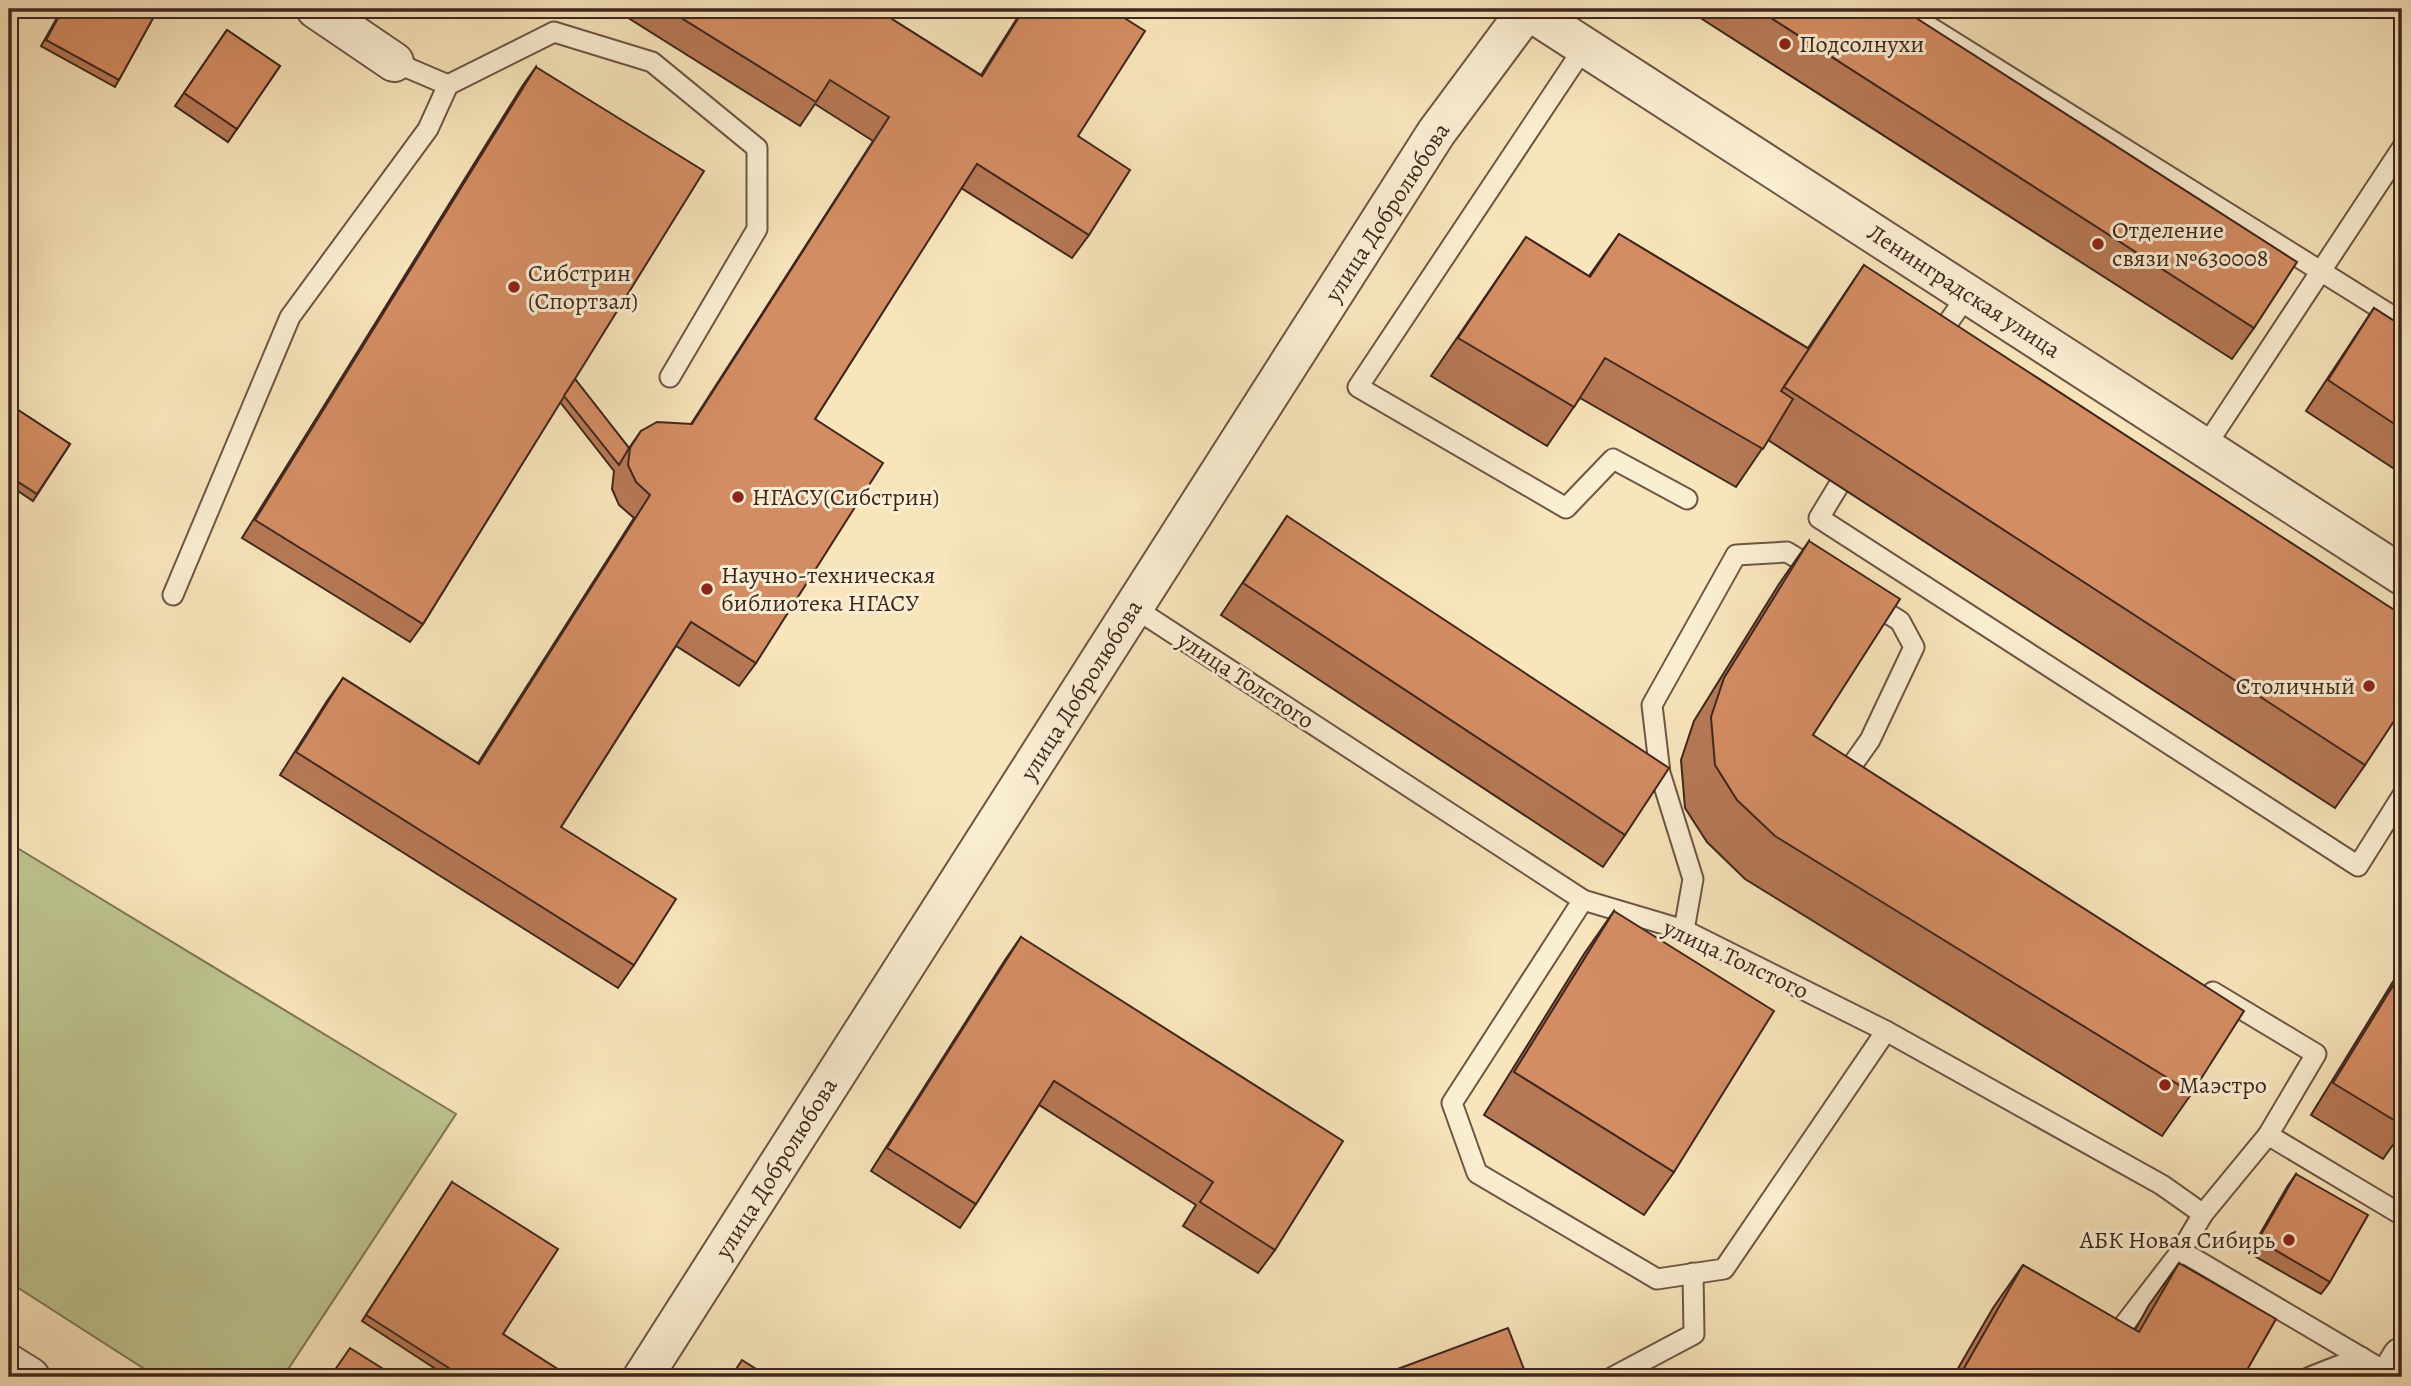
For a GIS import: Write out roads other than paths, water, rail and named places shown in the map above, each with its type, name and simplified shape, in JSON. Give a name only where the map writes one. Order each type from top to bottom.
[{"type":"street","points":[[316,9],[394,62]]},
{"type":"street","name":"Ленинградская улица","points":[[1527,9],[2402,575]]},
{"type":"street","name":"улица Добролюбова","points":[[643,1377],[1436,133],[1527,9]]},
{"type":"street","points":[[9,1364],[30,1377]]},
{"type":"lane","points":[[1900,9],[2402,322]]},
{"type":"lane","points":[[173,595],[290,317],[428,129],[447,85],[554,32],[652,62],[757,148],[757,229],[670,377]]},
{"type":"lane","points":[[1584,46],[1359,387],[1566,508],[1613,459],[1687,499]]},
{"type":"lane","points":[[394,62],[447,85]]},
{"type":"lane","points":[[2205,447],[2402,148]]},
{"type":"lane","points":[[1926,355],[1968,294]]},
{"type":"lane","points":[[1839,485],[1819,518],[2358,866],[2402,796]]},
{"type":"lane","points":[[1684,930],[1693,879],[1660,773],[1652,705],[1736,555],[1787,552],[1832,580]]},
{"type":"lane","points":[[1855,594],[1900,621],[1914,647],[1870,740],[1848,771],[1883,792]]},
{"type":"lane","name":"улица Толстого","points":[[1133,607],[1583,900],[1684,930],[1886,1031],[2162,1185],[2203,1214]]},
{"type":"lane","points":[[1583,900],[1452,1103],[1477,1173],[1657,1279],[1724,1269],[1886,1031]]},
{"type":"lane","points":[[2097,1361],[2181,1251],[2203,1214],[2268,1135],[2316,1054],[2199,983]]},
{"type":"lane","points":[[2268,1135],[2402,1215]]},
{"type":"lane","points":[[2181,1251],[2386,1367]]},
{"type":"lane","points":[[1627,1375],[1694,1334],[1693,1273]]},
{"type":"lane","points":[[2310,1377],[2386,1367]]},
{"type":"place","name":"Подсолнухи","points":[[1785,44]]},
{"type":"place","name":"Отделение связи №630008","points":[[2098,244]]},
{"type":"place","name":"Сибстрин (Спортзал)","points":[[514,287]]},
{"type":"place","name":"НГАСУ(Сибстрин)","points":[[738,497]]},
{"type":"place","name":"Научно-техническая библиотека НГАСУ","points":[[707,589]]},
{"type":"place","name":"Столичный","points":[[2369,686]]},
{"type":"place","name":"Маэстро","points":[[2165,1085]]},
{"type":"place","name":"АБК Новая Сибирь","points":[[2289,1240]]}]
